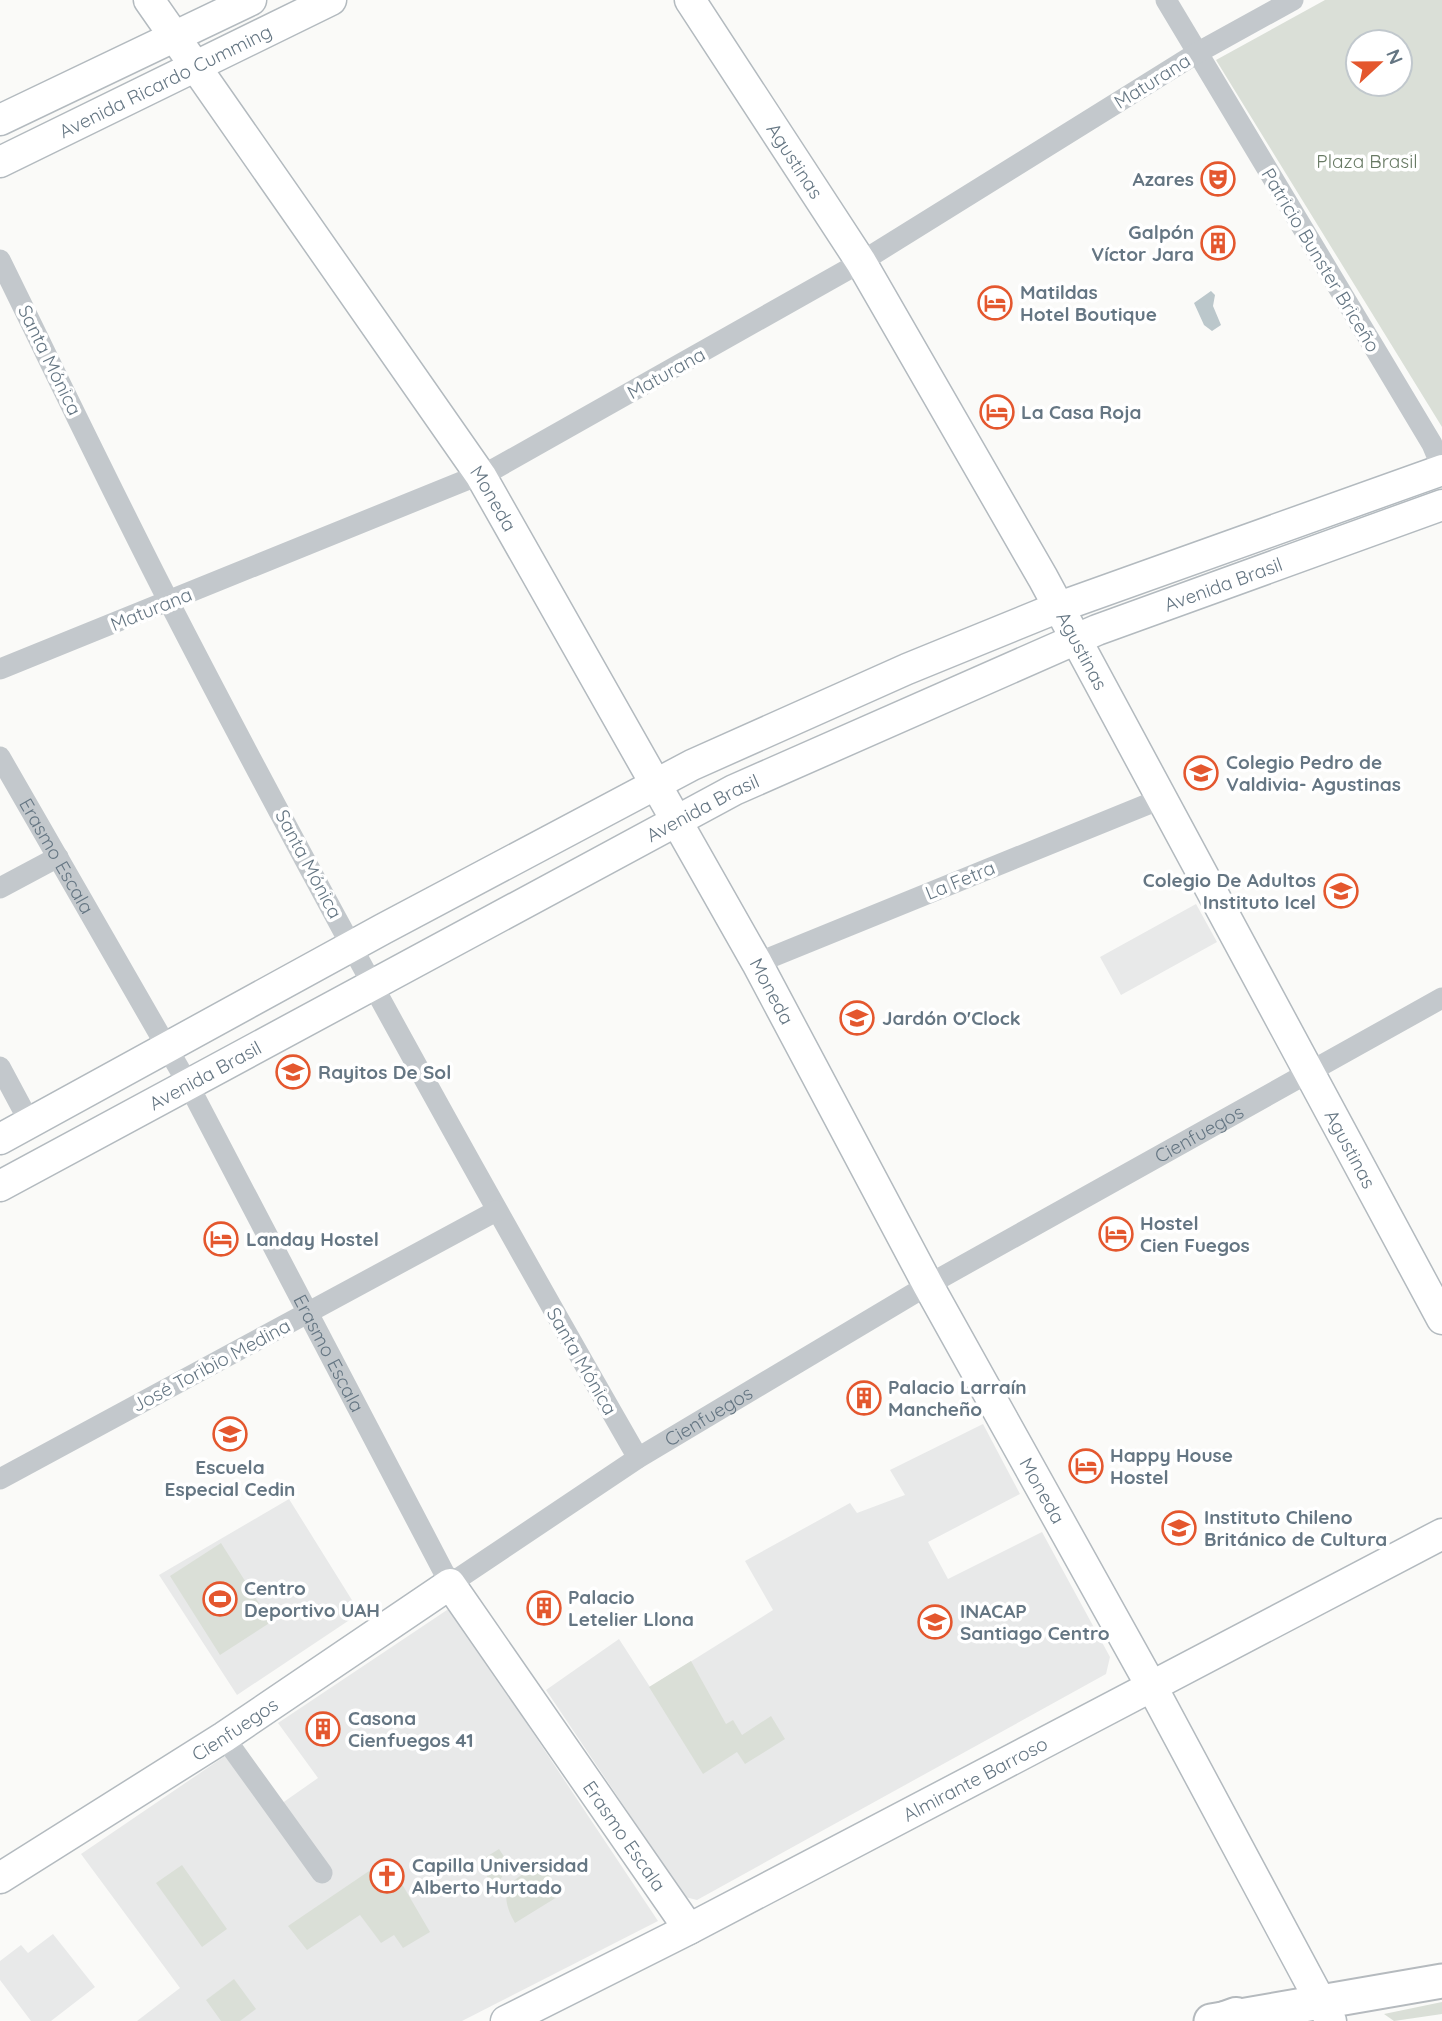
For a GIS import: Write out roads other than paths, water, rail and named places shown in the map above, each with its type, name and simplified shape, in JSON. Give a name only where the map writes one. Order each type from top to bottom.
[{"type":"main road","name":"Moneda","points":[[149,0],[481,476],[757,963],[928,1285],[1151,1686],[1328,2014]]},
{"type":"main road","name":"Avenida Ricardo Cumming","points":[[0,120],[251,0]]},
{"type":"main road","name":"Avenida Ricardo Cumming","points":[[0,162],[331,0]]},
{"type":"main road","name":"Agustinas","points":[[690,0],[861,262],[1059,607],[1442,1319]]},
{"type":"main road","name":"Avenida Brasil","points":[[0,1139],[352,946],[656,784],[907,669],[1059,607],[1442,469]]},
{"type":"main road","name":"Avenida Brasil","points":[[0,1186],[676,819],[799,759],[1076,639],[1442,505]]},
{"type":"main road","name":"Almirante Barroso","points":[[506,2021],[689,1929],[1442,1534]]},
{"type":"main road","name":"Cienfuegos","points":[[0,1878],[224,1737],[450,1584]]},
{"type":"main road","name":"Erasmo Escala","points":[[450,1584],[689,1929]]},
{"type":"main road","points":[[1224,2020],[1328,2014],[1442,1980]]},
{"type":"street","name":"Patricio Bunster Briceño","points":[[1166,0],[1432,444],[1442,469]]},
{"type":"street","name":"Maturana","points":[[0,669],[481,476],[861,262],[1197,53],[1293,0]]},
{"type":"street","name":"Santa Mónica","points":[[0,260],[169,602],[352,946],[496,1211],[638,1458]]},
{"type":"street","name":"Erasmo Escala","points":[[0,757],[188,1084],[450,1584]]},
{"type":"street","name":"La Fetra","points":[[757,963],[1163,798]]},
{"type":"street","points":[[0,888],[58,857]]},
{"type":"street","name":"Cienfuegos","points":[[450,1584],[638,1458],[928,1285],[1442,998]]},
{"type":"street","points":[[0,1067],[30,1123]]},
{"type":"street","name":"José Toribio Medina","points":[[0,1479],[496,1211]]},
{"type":"street","points":[[224,1737],[322,1873]]},
{"type":"place","name":"Azares","points":[[1218,179]]},
{"type":"place","name":"Galpón Víctor Jara","points":[[1218,243]]},
{"type":"place","name":"Matildas Hotel Boutique","points":[[995,303]]},
{"type":"place","name":"La Casa Roja","points":[[997,412]]},
{"type":"place","name":"Colegio Pedro de Valdivia- Agustinas","points":[[1201,773]]},
{"type":"place","name":"Colegio De Adultos Instituto Icel","points":[[1341,891]]},
{"type":"place","name":"Jardón O'Clock","points":[[857,1018]]},
{"type":"place","name":"Rayitos De Sol","points":[[293,1072]]},
{"type":"place","name":"Hostel Cien Fuegos","points":[[1116,1234]]},
{"type":"place","name":"Landay Hostel","points":[[221,1239]]},
{"type":"place","name":"Palacio Larraín Mancheño","points":[[864,1398]]},
{"type":"place","name":"Escuela Especial Cedin","points":[[230,1434]]},
{"type":"place","name":"Happy House Hostel","points":[[1086,1466]]},
{"type":"place","name":"Instituto Chileno Británico de Cultura","points":[[1179,1528]]},
{"type":"place","name":"Centro Deportivo UAH","points":[[220,1599]]},
{"type":"place","name":"Palacio Letelier Llona","points":[[544,1608]]},
{"type":"place","name":"INACAP Santiago Centro","points":[[935,1622]]},
{"type":"place","name":"Casona Cienfuegos 41","points":[[323,1729]]},
{"type":"place","name":"Capilla Universidad Alberto Hurtado","points":[[387,1876]]},
{"type":"park label","name":"Plaza Brasil","points":[[1367,161]]}]
